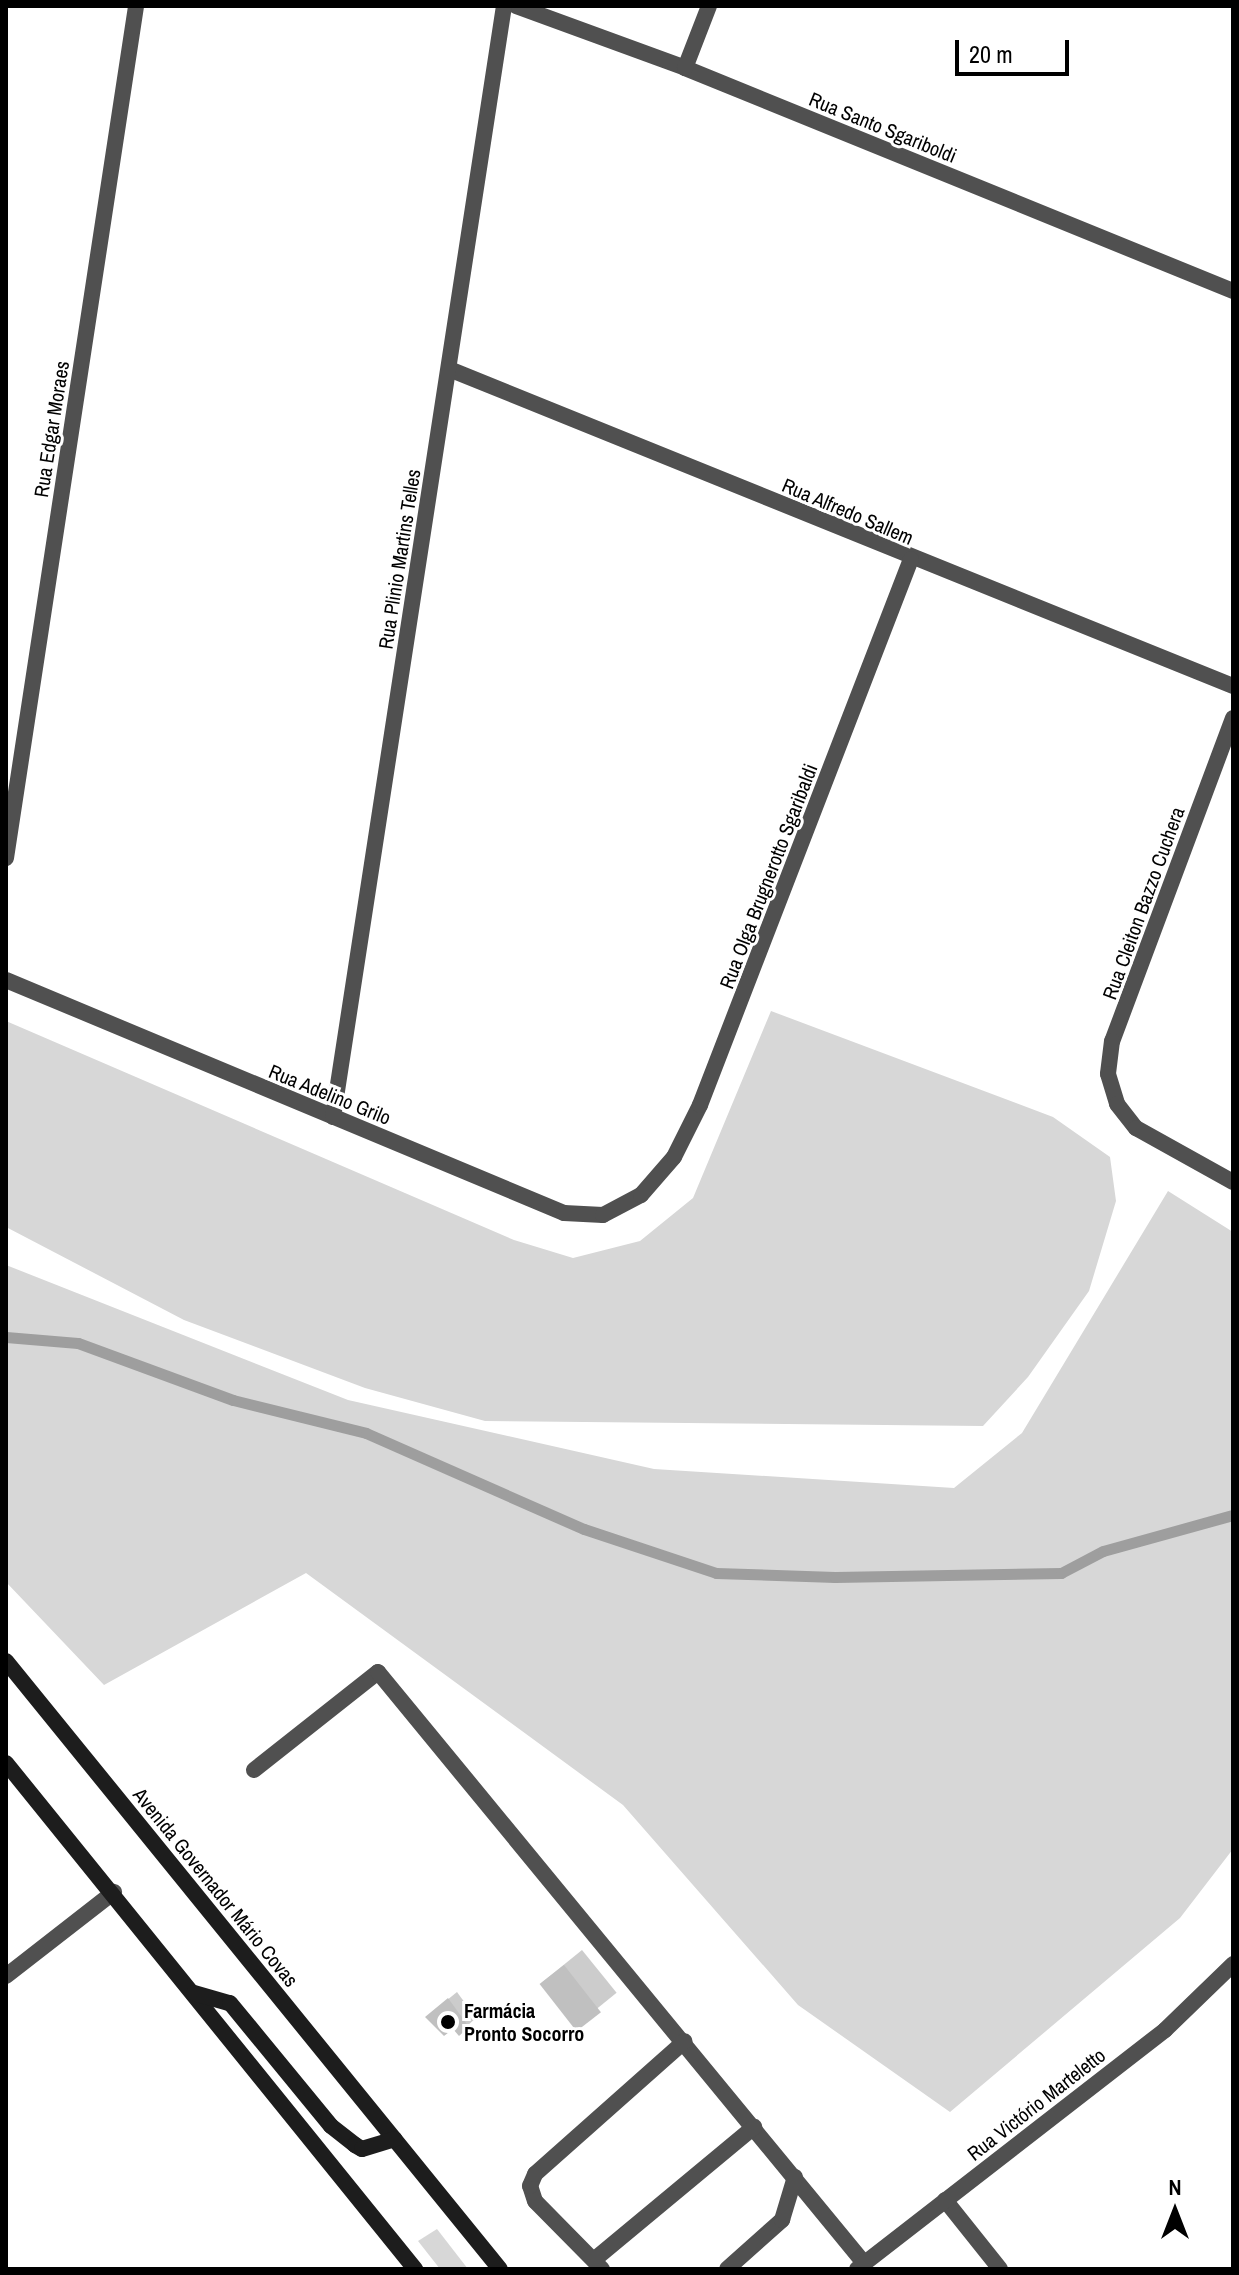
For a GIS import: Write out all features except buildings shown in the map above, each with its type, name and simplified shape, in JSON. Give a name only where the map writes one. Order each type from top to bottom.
[{"type":"main road","name":"Avenida Governador Mário Covas","points":[[6,1661],[500,2269]]},
{"type":"main road","points":[[6,1763],[114,1892],[415,2269]]},
{"type":"main road","points":[[194,1993],[230,2003],[331,2126],[355,2145],[362,2149],[395,2139]]},
{"type":"street","name":"Rua Edgar Moraes","points":[[6,858],[136,6]]},
{"type":"street","name":"Rua Plinio Martins Telles","points":[[333,1117],[504,6]]},
{"type":"street","name":"Rua Santo Sgariboldi","points":[[516,6],[685,68],[1233,291]]},
{"type":"street","points":[[685,68],[709,6]]},
{"type":"street","name":"Rua Alfredo Sallem","points":[[449,369],[911,559],[1233,686]]},
{"type":"street","name":"Rua Olga Brugnerotto Sgaribaldi","points":[[641,1195],[674,1157],[700,1105],[911,559]]},
{"type":"street","name":"Rua Cleiton Bazzo Cuchera","points":[[1233,718],[1112,1041],[1108,1074],[1117,1104],[1136,1128],[1233,1182]]},
{"type":"street","name":"Rua Adelino Grilo","points":[[6,980],[564,1213],[603,1215],[641,1195]]},
{"type":"street","points":[[254,1770],[378,1672],[685,2041],[795,2177],[861,2266]]},
{"type":"street","points":[[6,1976],[114,1892]]},
{"type":"street","name":"Rua Victório Marteletto","points":[[861,2266],[1230,1977]]},
{"type":"street","points":[[685,2041],[535,2174],[530,2186],[535,2201],[598,2264],[754,2127]]},
{"type":"street","points":[[727,2269],[782,2220],[795,2177]]},
{"type":"street","points":[[945,2200],[1000,2269]]},
{"type":"shaded area","points":[[771,1011],[1053,1117],[1110,1157],[1116,1201],[1089,1291],[1028,1377],[983,1426],[485,1421],[365,1388],[184,1320],[6,1227],[6,1021],[514,1240],[573,1258],[640,1241],[693,1198]]},
{"type":"shaded area","points":[[1168,1191],[1233,1232],[1233,1849],[1180,1918],[950,2112],[798,2005],[623,1805],[306,1573],[104,1685],[6,1582],[6,1265],[348,1400],[654,1469],[954,1488],[1022,1433]]},
{"type":"shaded area","points":[[437,2229],[468,2269],[440,2269],[418,2241]]},
{"type":"waterway","points":[[6,1337],[78,1343],[233,1400],[366,1433],[584,1529],[716,1573],[835,1577],[1061,1573],[1103,1551],[1233,1515]]},
{"type":"place","name":"Farmácia Pronto Socorro","points":[[448,2022]]}]
